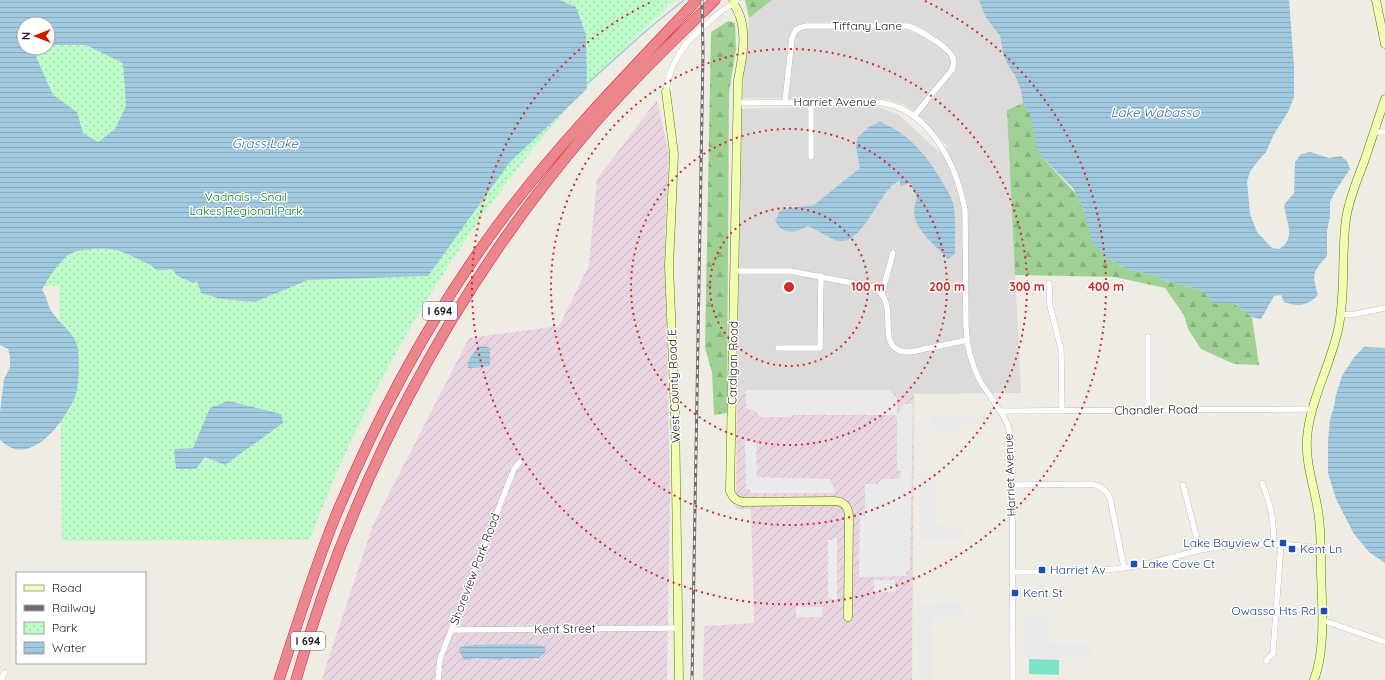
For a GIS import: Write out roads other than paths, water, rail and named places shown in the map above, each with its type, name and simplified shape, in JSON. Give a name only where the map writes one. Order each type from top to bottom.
[{"type":"highway","name":"I 694","points":[[279,680],[321,555],[352,478],[389,401],[431,325],[481,248],[527,186],[606,95],[697,0]]},
{"type":"highway","name":"I 694","points":[[296,680],[327,580],[379,454],[415,383],[457,309],[527,206],[582,137],[619,95],[715,0]]},
{"type":"street","points":[[1376,0],[1385,44]]},
{"type":"street","points":[[666,92],[670,72],[680,52],[699,30],[735,1]]},
{"type":"street","name":"Cardigan Road","points":[[735,1],[742,19],[743,42],[742,62],[738,80],[730,491],[732,497],[742,502],[833,501],[844,503],[847,507],[849,516],[848,617]]},
{"type":"street","name":"Tiffany Lane","points":[[785,102],[792,38],[799,27],[908,26],[923,32],[948,51],[954,62],[951,71],[914,116]]},
{"type":"street","name":"West County Road E","points":[[666,92],[674,154],[669,266],[675,414],[679,680]]},
{"type":"street","points":[[1314,680],[1319,659],[1322,620],[1321,548],[1319,518],[1309,468],[1307,449],[1308,428],[1312,409],[1331,353],[1341,315],[1346,219],[1353,193],[1385,99]]},
{"type":"street","points":[[811,102],[811,157]]},
{"type":"street","name":"Harriet Avenue","points":[[738,103],[883,102],[900,107],[914,116],[932,134],[948,157],[958,180],[966,222],[967,340],[970,357],[979,379],[1009,427],[1011,436],[1013,680]]},
{"type":"street","points":[[1374,132],[1385,132]]},
{"type":"street","points":[[882,293],[893,253]]},
{"type":"street","points":[[734,271],[790,271],[874,287],[882,293],[886,301],[889,338],[894,346],[903,351],[913,352],[967,340]]},
{"type":"street","points":[[778,348],[820,348],[821,276]]},
{"type":"street","points":[[1048,283],[1050,306],[1061,349],[1062,411]]},
{"type":"street","points":[[1341,315],[1356,314],[1385,308]]},
{"type":"street","points":[[1148,337],[1148,410]]},
{"type":"street","name":"Chandler Road","points":[[1000,411],[1312,409]]},
{"type":"street","name":"Shoreview Park Road","points":[[438,680],[440,659],[514,469],[520,462]]},
{"type":"street","points":[[1262,483],[1271,508],[1278,544],[1273,653],[1266,661]]},
{"type":"street","points":[[1012,485],[1091,484],[1101,487],[1110,498],[1124,568]]},
{"type":"street","points":[[1183,485],[1200,550]]},
{"type":"street","points":[[1013,572],[1081,572],[1124,568],[1200,550],[1232,545],[1278,544],[1321,548]]},
{"type":"street","points":[[1322,620],[1385,642]]},
{"type":"street","name":"Kent Street","points":[[451,630],[679,628]]},
{"type":"street","points":[[1,680],[5,672]]},
{"type":"water","name":"Grass Lake","points":[[0,0],[560,0],[576,7],[586,35],[587,89],[510,162],[428,276],[308,280],[255,302],[221,299],[201,293],[197,281],[193,283],[176,275],[174,270],[157,270],[151,265],[117,250],[92,249],[72,253],[57,266],[42,290],[52,312],[69,332],[77,345],[79,364],[75,397],[63,418],[45,439],[34,446],[23,449],[11,448],[0,440],[0,412],[4,379],[10,367],[10,356],[8,349],[0,345]],"holes":[[[16,16],[56,16],[56,45],[86,45],[123,63],[126,106],[115,129],[98,142],[83,133],[77,112],[53,95],[36,57],[37,56],[16,56]]]},
{"type":"water","name":"Lake Wabasso","points":[[979,0],[1289,0],[1294,66],[1294,97],[1288,112],[1273,136],[1266,152],[1250,172],[1247,181],[1250,214],[1257,232],[1272,248],[1279,249],[1288,240],[1289,229],[1284,205],[1294,193],[1295,162],[1301,154],[1310,152],[1329,158],[1341,156],[1347,161],[1350,169],[1330,202],[1330,217],[1327,231],[1327,256],[1318,266],[1314,278],[1318,295],[1306,303],[1298,305],[1284,302],[1281,295],[1274,296],[1261,319],[1252,317],[1233,303],[1214,304],[1203,291],[1166,281],[1154,275],[1127,269],[1105,257],[1092,240],[1084,211],[1073,188],[1043,158],[1037,148],[1030,114],[1023,103],[1021,90],[1015,76],[1007,63],[1000,36],[985,16]]},
{"type":"water","points":[[880,122],[900,133],[925,156],[950,196],[955,214],[955,254],[948,259],[930,241],[918,226],[914,211],[917,198],[910,183],[900,186],[900,181],[893,185],[864,225],[856,234],[847,240],[838,241],[808,226],[794,231],[785,231],[781,229],[775,220],[779,212],[784,209],[814,205],[860,168],[856,147],[857,138],[870,126]]},
{"type":"water","points":[[478,346],[488,347],[490,349],[490,365],[468,368],[469,359]]},
{"type":"water","points":[[1364,347],[1385,348],[1385,563],[1369,552],[1354,534],[1336,499],[1328,473],[1328,441],[1330,420],[1336,395],[1342,376],[1355,356]]},
{"type":"water","points":[[228,401],[281,414],[283,423],[225,465],[205,457],[196,469],[176,469],[174,449],[193,448],[210,408]]},
{"type":"water","points":[[508,644],[544,646],[546,649],[545,653],[539,658],[507,658],[499,660],[476,658],[464,660],[459,648],[473,645]]},
{"type":"waterway","points":[[586,83],[684,0]]},
{"type":"railway","points":[[692,680],[703,54],[702,0]]},
{"type":"place","name":"Lake Bayview Ct","points":[[1283,543]]},
{"type":"place","name":"Kent Ln","points":[[1292,549]]},
{"type":"place","name":"Lake Cove Ct","points":[[1134,564]]},
{"type":"place","name":"Harriet Av","points":[[1042,570]]},
{"type":"place","name":"Kent St","points":[[1015,593]]},
{"type":"place","name":"Owasso Hts Rd","points":[[1324,611]]},
{"type":"park label","name":"Vadnais - Snail Lakes Regional Park","points":[[246,204]]}]
